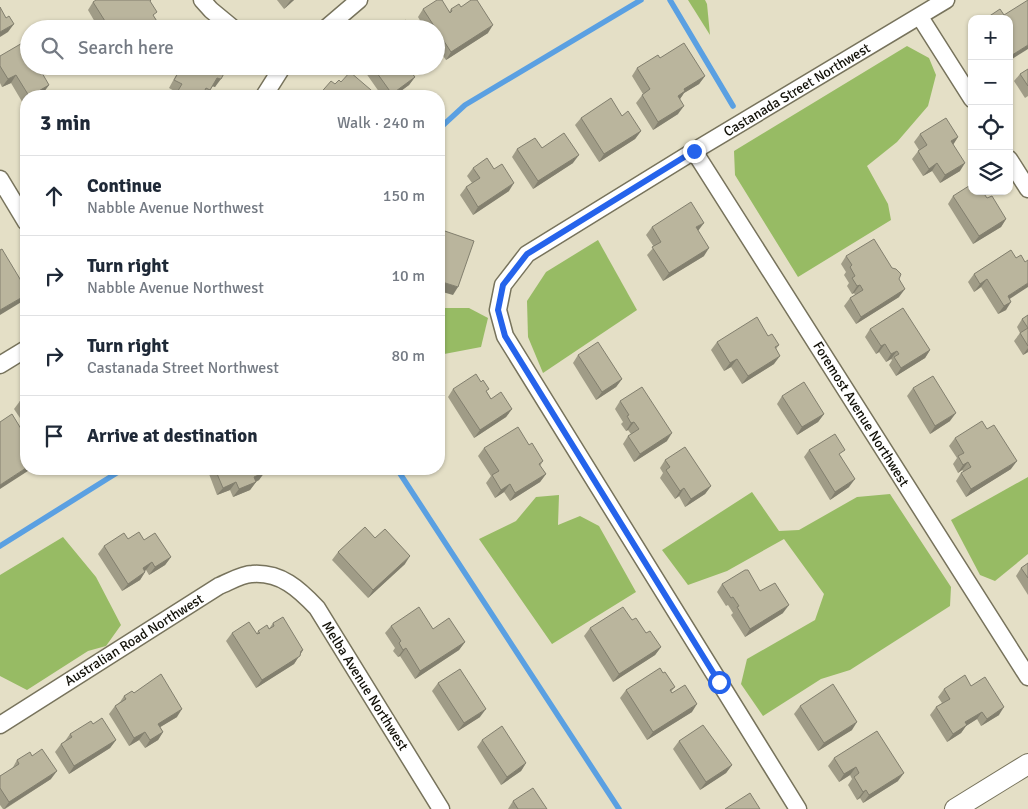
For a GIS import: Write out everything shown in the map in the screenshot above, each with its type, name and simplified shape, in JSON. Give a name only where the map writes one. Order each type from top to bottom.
[{"type":"street","points":[[202,0],[223,20]]},
{"type":"street","points":[[336,20],[360,0]]},
{"type":"street","name":"Castanada Street Northwest","points":[[798,809],[505,336],[498,310],[503,285],[527,254],[694,151],[946,0]]},
{"type":"street","points":[[920,16],[968,94]]},
{"type":"street","points":[[268,90],[277,75]]},
{"type":"street","name":"Foremost Avenue Northwest","points":[[694,151],[1028,677]]},
{"type":"street","points":[[1013,165],[1028,188]]},
{"type":"street","points":[[0,179],[20,212]]},
{"type":"street","points":[[0,365],[20,353]]},
{"type":"street","name":"Australian Road Northwest","points":[[0,725],[219,586],[251,574],[274,576]]},
{"type":"street","name":"Melba Avenue Northwest","points":[[274,576],[299,589],[317,608],[441,809]]},
{"type":"street","points":[[955,809],[1028,764]]},
{"type":"green space","points":[[688,0],[705,0],[710,35]]},
{"type":"green space","points":[[907,46],[929,58],[936,75],[928,106],[897,142],[867,166],[888,204],[891,220],[798,277],[735,175],[734,151]]},
{"type":"green space","points":[[598,240],[637,310],[543,373],[528,337],[527,301],[546,272]]},
{"type":"green space","points":[[445,308],[469,308],[488,318],[481,347],[445,354]]},
{"type":"green space","points":[[1028,477],[1028,554],[995,581],[980,575],[951,520]]},
{"type":"green space","points":[[752,492],[779,531],[799,530],[857,497],[890,494],[951,587],[950,606],[850,670],[821,679],[763,716],[741,684],[747,659],[815,620],[824,594],[784,539],[727,571],[688,585],[662,550]]},
{"type":"green space","points":[[559,495],[558,525],[580,516],[599,526],[636,592],[552,644],[479,539],[516,521],[536,497]]},
{"type":"green space","points":[[63,537],[96,577],[121,625],[106,646],[88,651],[27,690],[0,676],[0,575]]},
{"type":"building","points":[[96,0],[151,0],[157,12],[153,15],[156,20],[104,20],[93,2]]},
{"type":"building","points":[[437,0],[442,0],[450,13],[451,9],[459,4],[461,7],[471,0],[477,0],[493,25],[451,52],[445,43],[445,20],[430,20],[423,9]]},
{"type":"building","points":[[1028,0],[1028,45],[1013,54],[1013,15],[1004,15]]},
{"type":"building","points":[[0,7],[6,18],[9,16],[14,24],[0,32]]},
{"type":"building","points":[[1000,9],[1004,15],[991,15]]},
{"type":"building","points":[[684,43],[705,76],[684,89],[685,91],[678,96],[684,106],[658,122],[642,95],[650,89],[637,68],[658,55],[660,58]]},
{"type":"building","points":[[20,44],[20,75],[43,75],[49,85],[40,90],[25,90],[16,75],[8,79],[0,66],[0,56]]},
{"type":"building","points":[[1028,69],[1028,86],[1020,74]]},
{"type":"building","points":[[177,75],[223,75],[221,79],[217,78],[210,90],[206,88],[205,90],[178,90],[182,84],[174,80]]},
{"type":"building","points":[[347,75],[354,75],[371,90],[323,90],[331,81],[335,84],[339,80],[341,82]]},
{"type":"building","points":[[378,75],[413,75],[415,77],[397,90],[389,90]]},
{"type":"building","points":[[611,98],[622,116],[628,111],[641,131],[604,154],[581,118]]},
{"type":"building","points":[[946,118],[958,137],[951,141],[965,163],[945,175],[937,163],[929,169],[918,151],[927,145],[920,134]]},
{"type":"building","points":[[564,133],[579,155],[538,181],[517,149],[535,138],[542,148]]},
{"type":"building","points":[[487,158],[494,169],[502,164],[514,183],[478,207],[466,187],[480,178],[473,168]]},
{"type":"building","points":[[968,187],[968,195],[985,195],[987,198],[992,196],[1006,219],[979,236],[953,196]]},
{"type":"building","points":[[691,202],[704,223],[696,227],[709,248],[669,273],[652,247],[661,242],[652,227]]},
{"type":"building","points":[[445,231],[474,241],[458,287],[445,283]]},
{"type":"building","points":[[874,239],[892,268],[901,274],[899,279],[905,289],[861,317],[850,298],[863,290],[860,285],[857,286],[852,278],[855,276],[850,267],[852,265],[846,256]]},
{"type":"building","points":[[2,249],[20,279],[20,298],[0,310],[0,250]]},
{"type":"building","points":[[1011,250],[1016,258],[1021,255],[1025,262],[1028,260],[1028,283],[1008,296],[1011,302],[1004,306],[987,279],[980,284],[974,274]]},
{"type":"building","points":[[903,308],[930,350],[901,368],[894,357],[899,354],[897,351],[891,354],[885,344],[881,346],[870,329]]},
{"type":"building","points":[[1028,315],[1028,328],[1022,319]]},
{"type":"building","points":[[757,317],[768,336],[772,334],[779,345],[775,347],[780,356],[748,376],[737,359],[730,363],[717,342]]},
{"type":"building","points":[[1028,328],[1028,346],[1020,333]]},
{"type":"building","points":[[598,342],[622,379],[602,392],[578,355]]},
{"type":"building","points":[[476,374],[489,389],[486,391],[491,399],[501,392],[512,409],[480,430],[453,389]]},
{"type":"building","points":[[933,376],[956,413],[935,426],[913,388]]},
{"type":"building","points":[[804,382],[824,414],[802,427],[782,396]]},
{"type":"building","points":[[642,387],[672,433],[640,454],[628,436],[639,429],[634,422],[631,423],[627,416],[629,415],[620,401]]},
{"type":"building","points":[[12,414],[20,427],[20,472],[0,485],[0,422]]},
{"type":"building","points":[[982,421],[987,429],[994,425],[1017,461],[971,489],[961,473],[971,467],[968,462],[963,465],[958,456],[964,453],[955,438]]},
{"type":"building","points":[[518,427],[529,445],[532,443],[543,461],[539,464],[546,474],[515,493],[510,484],[501,490],[492,475],[499,471],[484,448]]},
{"type":"building","points":[[835,434],[845,450],[839,454],[855,479],[835,492],[809,450]]},
{"type":"building","points":[[685,447],[711,486],[691,499],[684,488],[680,491],[666,470],[670,467],[665,460]]},
{"type":"building","points":[[218,475],[258,475],[254,477],[256,482],[239,489],[236,482],[223,488]]},
{"type":"building","points":[[365,527],[375,538],[385,529],[410,556],[373,590],[338,552]]},
{"type":"building","points":[[139,532],[144,540],[155,533],[171,557],[155,567],[152,562],[143,568],[145,572],[128,584],[104,546],[124,533],[128,539]]},
{"type":"building","points":[[1028,563],[1028,578],[1021,568]]},
{"type":"building","points":[[748,570],[760,591],[775,583],[789,605],[750,629],[737,607],[739,606],[722,584]]},
{"type":"building","points":[[419,607],[433,629],[449,618],[465,642],[420,671],[406,648],[403,650],[399,643],[401,641],[391,626]]},
{"type":"building","points":[[623,607],[632,620],[636,618],[646,633],[650,631],[661,647],[619,674],[590,628]]},
{"type":"building","points":[[283,617],[303,650],[300,656],[262,680],[232,633],[249,622],[257,634],[260,633],[258,631],[267,625],[269,629],[274,626],[273,623]]},
{"type":"building","points":[[660,668],[675,687],[670,690],[672,693],[685,685],[697,704],[653,732],[626,690]]},
{"type":"building","points":[[460,669],[486,709],[464,723],[438,683]]},
{"type":"building","points":[[161,674],[182,709],[158,724],[163,732],[150,740],[145,732],[134,738],[115,706],[126,699],[124,696],[132,691],[134,693]]},
{"type":"building","points":[[965,675],[971,686],[985,677],[1004,707],[987,719],[982,712],[965,722],[967,725],[953,734],[936,707],[950,699],[944,689]]},
{"type":"building","points":[[833,684],[857,722],[824,743],[800,706]]},
{"type":"building","points":[[102,718],[116,740],[74,766],[61,744],[72,737],[70,734],[91,721],[93,724]]},
{"type":"building","points":[[703,725],[732,765],[706,782],[679,741]]},
{"type":"building","points":[[502,726],[526,763],[507,777],[482,740]]},
{"type":"building","points":[[877,731],[904,773],[869,795],[866,790],[863,792],[854,777],[859,773],[856,767],[844,774],[834,758]]},
{"type":"building","points":[[42,749],[57,771],[9,802],[0,788],[0,776],[19,764],[17,760],[30,752],[32,756]]},
{"type":"building","points":[[533,788],[547,809],[518,809],[513,801]]},
{"type":"building","points":[[750,793],[760,809],[725,809]]},
{"type":"waterway","points":[[445,123],[465,105],[641,0]]},
{"type":"waterway","points":[[670,0],[733,106]]},
{"type":"waterway","points":[[0,546],[113,475]]},
{"type":"waterway","points":[[401,475],[619,809]]},
{"type":"route","points":[[694,151],[527,254],[503,285],[498,310],[505,336],[719,682]]}]
